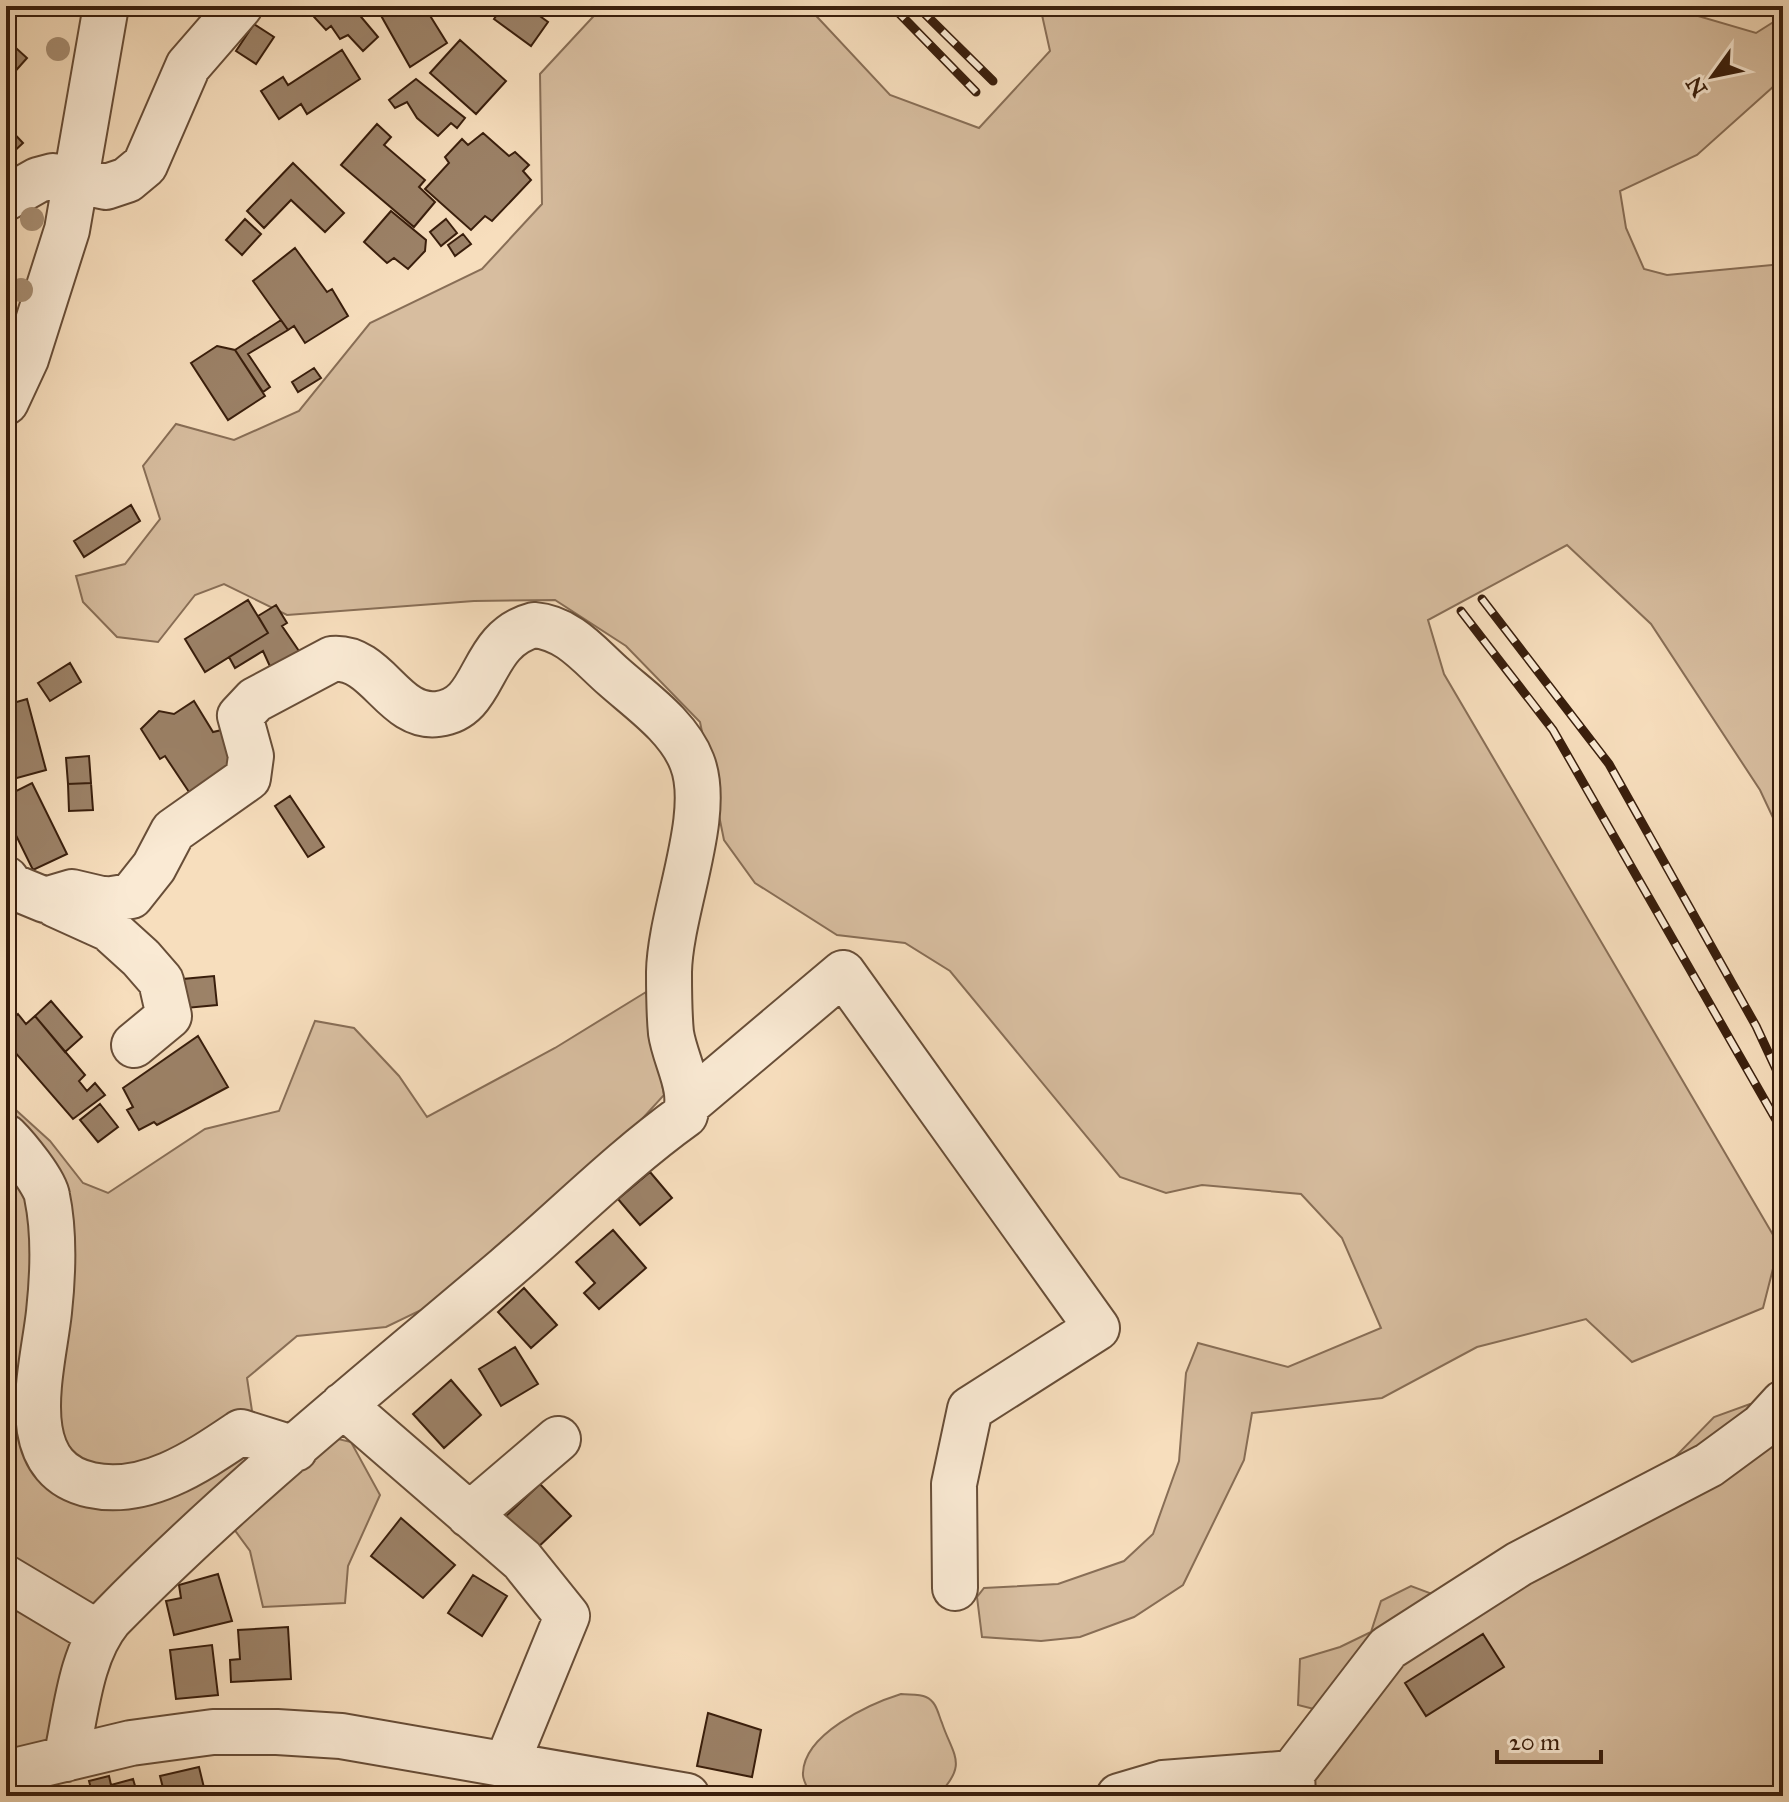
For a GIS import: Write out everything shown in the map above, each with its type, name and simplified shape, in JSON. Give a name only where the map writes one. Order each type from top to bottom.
[{"type":"street","points":[[6,402],[26,359],[58,258],[106,6]]},
{"type":"street","points":[[6,198],[38,180],[53,176],[106,187],[127,180],[145,165],[188,66],[240,6]]},
{"type":"street","points":[[45,900],[72,892],[116,900],[138,890],[173,831],[248,778],[251,756],[240,716],[255,700],[332,659],[346,658],[372,673],[408,707],[423,714],[439,714],[471,696],[503,640],[525,628],[544,626],[570,638],[660,717],[692,761],[697,812],[673,929],[669,970],[671,1030],[689,1103]]},
{"type":"street","points":[[6,879],[11,886],[109,929],[161,981],[169,1016],[134,1045]]},
{"type":"street","points":[[66,1759],[98,1633],[196,1532],[517,1259],[623,1162],[685,1115],[689,1103],[843,973],[1097,1328],[970,1409],[954,1484],[955,1588]]},
{"type":"street","points":[[6,1137],[47,1193],[53,1245],[50,1298],[35,1405],[50,1463],[70,1481],[109,1489],[143,1484],[197,1462],[241,1432],[295,1449]]},
{"type":"street","points":[[1119,1796],[1163,1783],[1293,1784],[1388,1648],[1529,1559],[1709,1465],[1762,1426],[1783,1403]]},
{"type":"street","points":[[343,1405],[522,1560],[567,1616],[506,1765]]},
{"type":"street","points":[[469,1515],[558,1439]]},
{"type":"street","points":[[6,1578],[98,1633]]},
{"type":"street","points":[[6,1773],[131,1743],[213,1732],[277,1732],[341,1736],[687,1796]]},
{"type":"shaded area","points":[[603,6],[807,6],[890,95],[979,128],[1050,51],[1040,6],[1664,6],[1756,33],[1783,16],[1783,78],[1697,155],[1620,191],[1626,228],[1644,269],[1667,275],[1783,264],[1783,839],[1760,790],[1651,624],[1567,545],[1428,620],[1444,674],[1779,1245],[1763,1308],[1632,1362],[1586,1319],[1477,1347],[1382,1398],[1252,1413],[1244,1460],[1183,1585],[1134,1617],[1080,1637],[1041,1641],[982,1637],[977,1597],[984,1588],[1058,1584],[1124,1561],[1153,1534],[1179,1461],[1186,1373],[1198,1343],[1288,1367],[1381,1328],[1342,1238],[1301,1194],[1202,1185],[1166,1193],[1120,1177],[950,971],[905,943],[837,935],[755,883],[724,840],[700,722],[626,646],[555,600],[474,601],[287,615],[224,584],[195,595],[158,642],[117,637],[83,602],[76,576],[125,564],[160,519],[143,466],[176,424],[234,440],[299,411],[370,323],[482,269],[542,204],[540,74]]},
{"type":"shaded area","points":[[646,992],[664,1095],[621,1142],[442,1300],[386,1327],[297,1336],[247,1378],[252,1411],[266,1456],[330,1437],[351,1442],[380,1495],[348,1566],[345,1603],[263,1607],[250,1551],[228,1521],[108,1608],[61,1747],[6,1763],[6,1101],[50,1141],[83,1183],[108,1193],[205,1129],[279,1111],[315,1021],[354,1028],[399,1076],[427,1117],[555,1048]]},
{"type":"shaded area","points":[[1750,1404],[1783,1407],[1783,1796],[1309,1796],[1318,1710],[1298,1705],[1300,1659],[1340,1647],[1371,1632],[1381,1601],[1411,1586],[1440,1597],[1660,1481],[1672,1460],[1714,1417]]},
{"type":"shaded area","points":[[901,1694],[926,1697],[937,1708],[956,1760],[956,1768],[947,1785],[937,1796],[812,1796],[803,1773],[806,1759],[814,1746],[856,1713]]},
{"type":"building","points":[[304,6],[352,6],[378,37],[363,51],[348,35],[340,39],[331,26],[326,30]]},
{"type":"building","points":[[389,6],[424,6],[447,43],[410,67],[379,12]]},
{"type":"building","points":[[503,6],[526,6],[548,22],[531,46],[494,19]]},
{"type":"building","points":[[254,24],[274,37],[256,64],[236,51]]},
{"type":"building","points":[[6,39],[27,58],[11,76],[14,79],[6,88]]},
{"type":"building","points":[[460,40],[506,81],[476,114],[430,73]]},
{"type":"building","points":[[342,50],[360,79],[307,114],[301,104],[279,119],[261,91],[283,77],[288,85]]},
{"type":"building","points":[[416,79],[465,118],[457,128],[451,123],[438,136],[417,118],[407,102],[395,108],[389,100]]},
{"type":"building","points":[[377,124],[391,137],[384,145],[425,180],[419,187],[435,202],[414,227],[341,165]]},
{"type":"building","points":[[6,125],[23,143],[6,159]]},
{"type":"building","points":[[483,133],[509,156],[515,152],[529,165],[523,171],[531,180],[492,221],[485,216],[471,230],[425,189],[449,163],[445,157],[462,139],[468,145]]},
{"type":"building","points":[[293,163],[344,213],[325,232],[291,200],[264,228],[247,211]]},
{"type":"building","points":[[391,211],[426,240],[425,251],[408,269],[394,258],[387,263],[364,242]]},
{"type":"building","points":[[245,219],[261,234],[242,255],[226,240]]},
{"type":"building","points":[[446,219],[457,233],[441,246],[430,232]]},
{"type":"building","points":[[463,234],[471,244],[455,256],[448,245]]},
{"type":"building","points":[[295,248],[327,292],[332,289],[348,316],[305,343],[294,326],[288,330],[253,281]]},
{"type":"building","points":[[281,320],[288,330],[248,354],[270,387],[263,392],[235,350]]},
{"type":"building","points":[[217,346],[235,350],[265,396],[228,420],[191,363]]},
{"type":"building","points":[[314,368],[321,378],[298,392],[292,382]]},
{"type":"building","points":[[131,505],[140,521],[84,557],[74,541]]},
{"type":"building","points":[[248,600],[268,633],[205,672],[185,639]]},
{"type":"building","points":[[276,605],[287,623],[282,626],[301,654],[273,673],[263,651],[235,668],[229,657],[268,633],[258,616]]},
{"type":"building","points":[[70,663],[81,682],[50,701],[38,683]]},
{"type":"building","points":[[27,699],[46,770],[6,781],[6,705]]},
{"type":"building","points":[[194,701],[213,732],[226,729],[242,771],[195,801],[165,756],[160,759],[141,729],[159,711],[174,714]]},
{"type":"building","points":[[89,756],[91,783],[68,784],[66,758]]},
{"type":"building","points":[[32,783],[67,854],[33,870],[6,815],[6,796]]},
{"type":"building","points":[[91,783],[93,810],[69,811],[68,784]]},
{"type":"building","points":[[290,796],[324,847],[308,857],[275,806]]},
{"type":"building","points":[[214,976],[217,1005],[186,1008],[183,979]]},
{"type":"building","points":[[51,1001],[82,1037],[65,1052],[35,1016]]},
{"type":"building","points":[[18,1014],[26,1024],[35,1016],[85,1075],[79,1081],[87,1091],[95,1083],[105,1095],[73,1119],[6,1042],[6,1025]]},
{"type":"building","points":[[198,1036],[228,1087],[157,1125],[154,1122],[139,1130],[127,1110],[133,1107],[123,1088]]},
{"type":"building","points":[[100,1104],[118,1127],[98,1142],[80,1120]]},
{"type":"building","points":[[650,1172],[672,1198],[640,1225],[618,1199]]},
{"type":"building","points":[[613,1230],[646,1268],[599,1309],[584,1293],[595,1283],[576,1262]]},
{"type":"building","points":[[524,1288],[557,1325],[531,1348],[498,1312]]},
{"type":"building","points":[[515,1347],[538,1384],[501,1406],[479,1369]]},
{"type":"building","points":[[451,1380],[481,1415],[444,1448],[413,1414]]},
{"type":"building","points":[[540,1484],[571,1516],[534,1551],[503,1519]]},
{"type":"building","points":[[401,1518],[455,1565],[423,1598],[371,1556]]},
{"type":"building","points":[[218,1574],[232,1621],[174,1635],[166,1601],[181,1598],[179,1585]]},
{"type":"building","points":[[473,1575],[507,1596],[482,1636],[448,1613]]},
{"type":"building","points":[[288,1627],[291,1679],[231,1682],[230,1660],[240,1659],[238,1630]]},
{"type":"building","points":[[1483,1634],[1504,1667],[1426,1716],[1405,1683]]},
{"type":"building","points":[[212,1645],[218,1695],[176,1699],[170,1650]]},
{"type":"building","points":[[708,1713],[761,1730],[752,1777],[697,1766]]},
{"type":"building","points":[[199,1767],[206,1796],[165,1796],[160,1776]]},
{"type":"building","points":[[109,1776],[111,1785],[133,1779],[138,1796],[93,1796],[89,1781]]},
{"type":"railway","points":[[892,6],[976,92]]},
{"type":"railway","points":[[917,6],[993,81]]},
{"type":"railway","points":[[1482,599],[1609,764],[1756,1026],[1783,1084]]},
{"type":"railway","points":[[1461,611],[1553,730],[1783,1132]]}]
